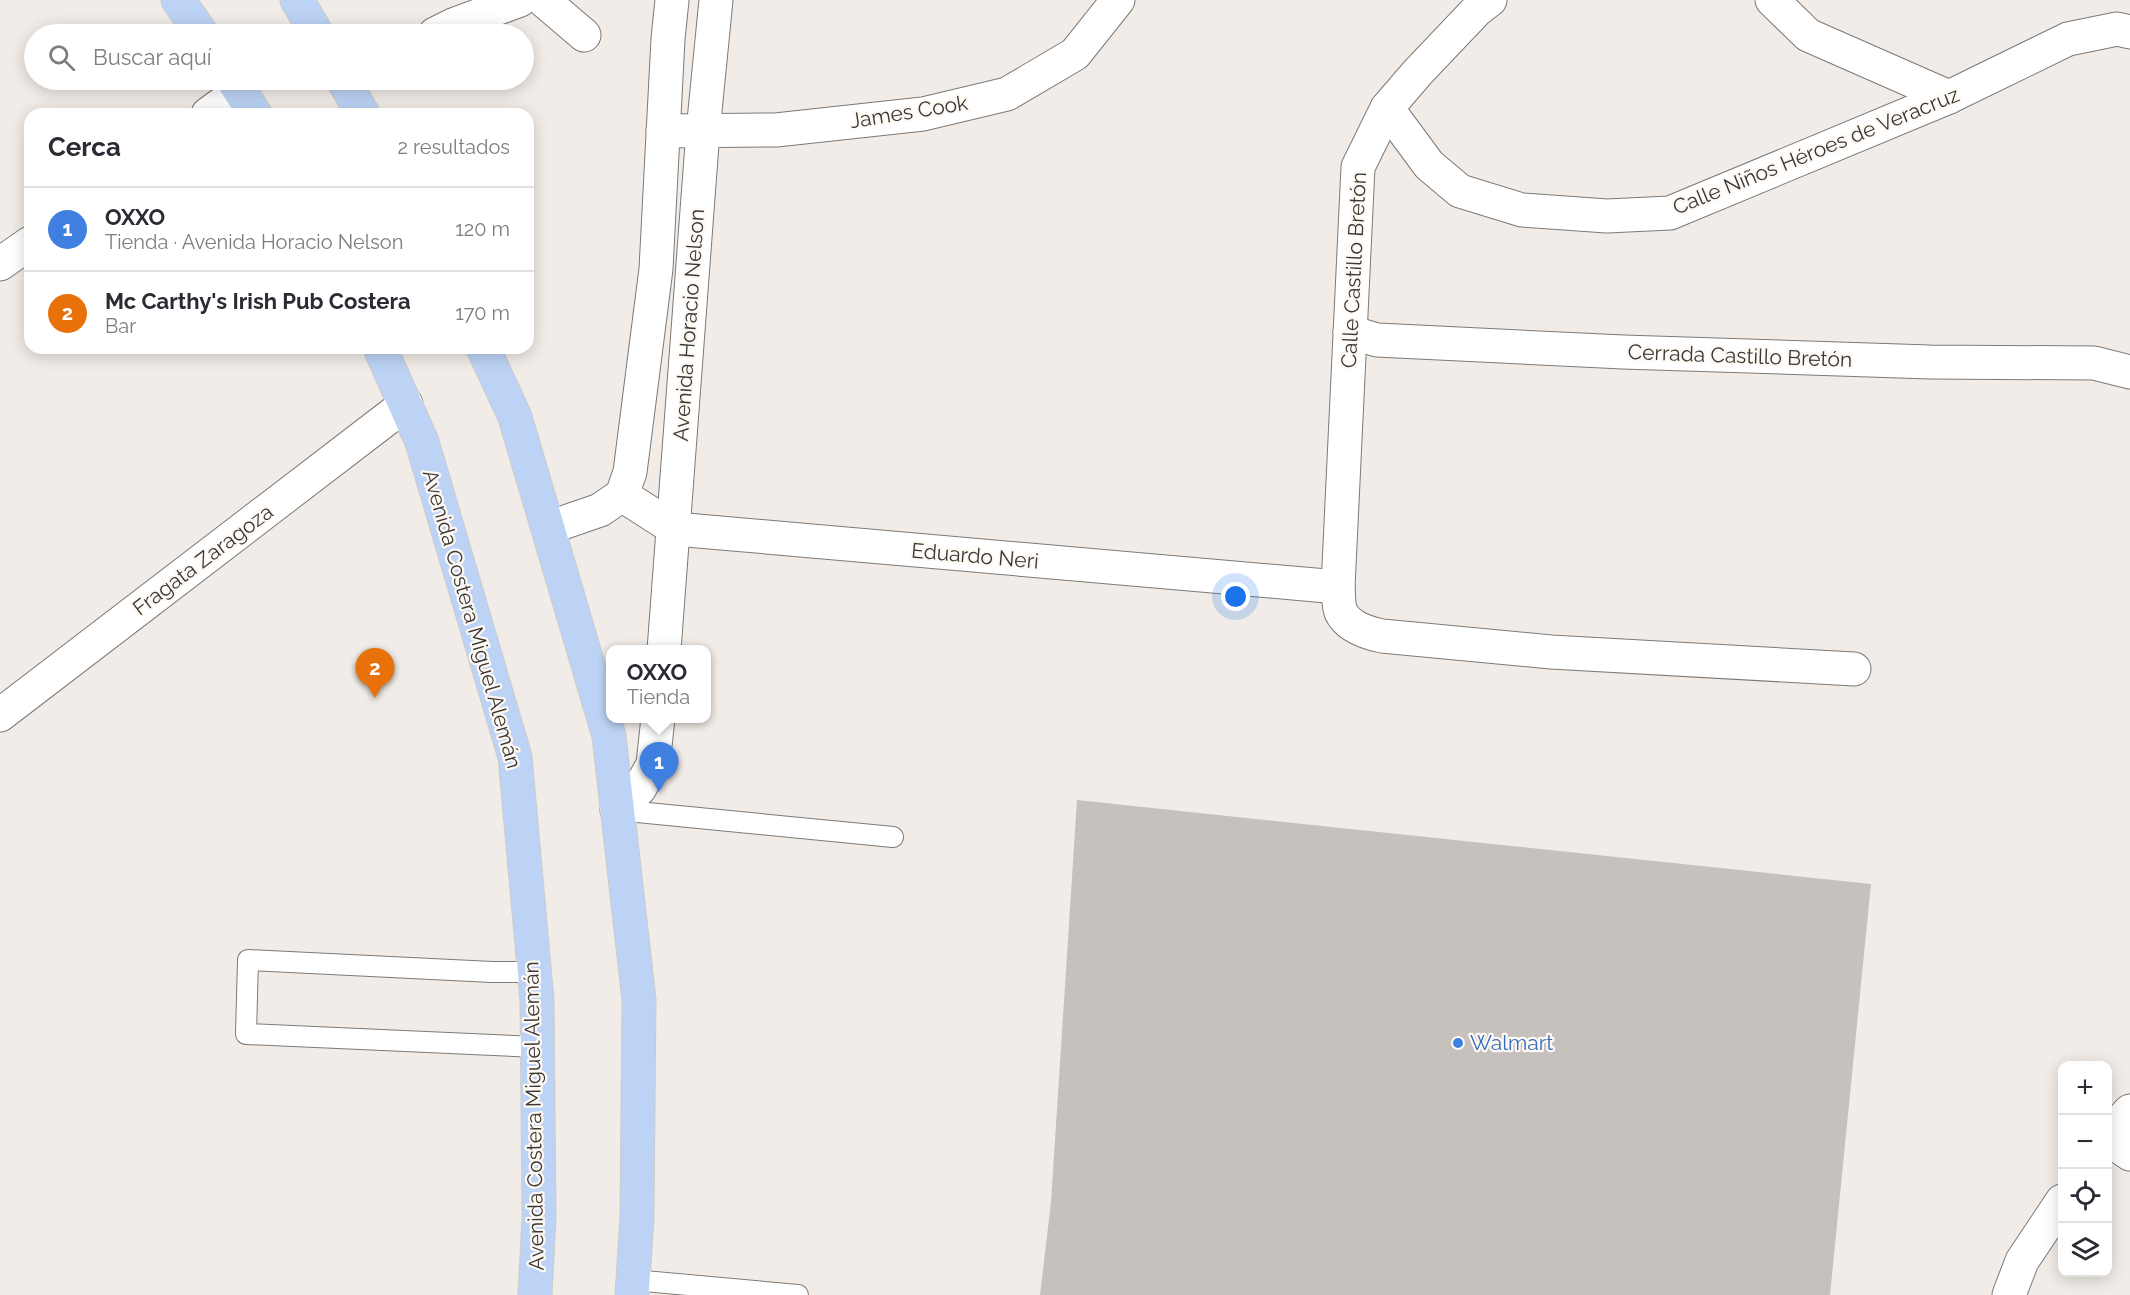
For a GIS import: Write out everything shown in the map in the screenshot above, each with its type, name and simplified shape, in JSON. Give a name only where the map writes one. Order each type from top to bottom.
[{"type":"main road","points":[[178,0],[195,24]]},
{"type":"main road","points":[[297,0],[311,24]]},
{"type":"main road","points":[[351,90],[360,108]]},
{"type":"main road","name":"Avenida Costera Miguel Alemán","points":[[383,354],[422,442],[515,757],[537,1000],[539,1217],[535,1295]]},
{"type":"main road","points":[[486,354],[515,417],[609,735],[639,1000],[637,1217],[632,1288]]},
{"type":"street","points":[[456,24],[520,0]]},
{"type":"street","points":[[543,0],[584,35]]},
{"type":"street","name":"Avenida Horacio Nelson","points":[[622,495],[630,472],[656,269],[672,0]]},
{"type":"street","name":"Avenida Horacio Nelson","points":[[664,645],[675,530],[703,131],[716,0]]},
{"type":"street","name":"James Cook","points":[[663,131],[776,130],[923,114],[1007,94],[1075,54],[1118,0]]},
{"type":"street","name":"Calle Castillo Bretón","points":[[1338,587],[1358,167],[1387,108],[1426,64],[1490,0]]},
{"type":"street","points":[[1772,0],[1808,35],[1949,97]]},
{"type":"street","name":"Calle Niños Héroes de Veracruz","points":[[1387,108],[1429,165],[1460,191],[1522,210],[1607,216],[1670,213],[1949,97],[2068,39],[2117,29],[2130,32]]},
{"type":"street","points":[[219,108],[243,95]]},
{"type":"street","points":[[0,264],[24,247]]},
{"type":"street","name":"Cerrada Castillo Bretón","points":[[1350,332],[1377,340],[1623,352],[1930,362],[2094,363],[2130,372]]},
{"type":"street","name":"Fragata Zaragoza","points":[[0,715],[406,404]]},
{"type":"street","points":[[548,528],[600,510],[622,495]]},
{"type":"street","name":"Eduardo Neri","points":[[622,495],[675,530],[1338,587]]},
{"type":"street","points":[[1338,587],[1341,612],[1365,632],[1382,636],[1551,652],[1854,669]]},
{"type":"street","points":[[617,810],[640,788],[653,764],[657,723]]},
{"type":"street","points":[[2112,1132],[2130,1111]]},
{"type":"street","points":[[2112,1140],[2130,1154]]},
{"type":"street","points":[[2009,1295],[2022,1261],[2058,1207]]},
{"type":"lane","points":[[617,810],[893,837]]},
{"type":"lane","points":[[534,972],[248,960],[246,1034],[537,1047]]},
{"type":"lane","points":[[632,1288],[798,1295]]},
{"type":"building","name":"Walmart","points":[[1077,800],[1871,884],[1830,1295],[1040,1295],[1051,1202]]},
{"type":"place","name":"Mc Carthy's Irish Pub Costera","points":[[375,698]]},
{"type":"place","name":"OXXO","points":[[659,792]]},
{"type":"place","name":"Walmart","points":[[1458,1043]]}]
